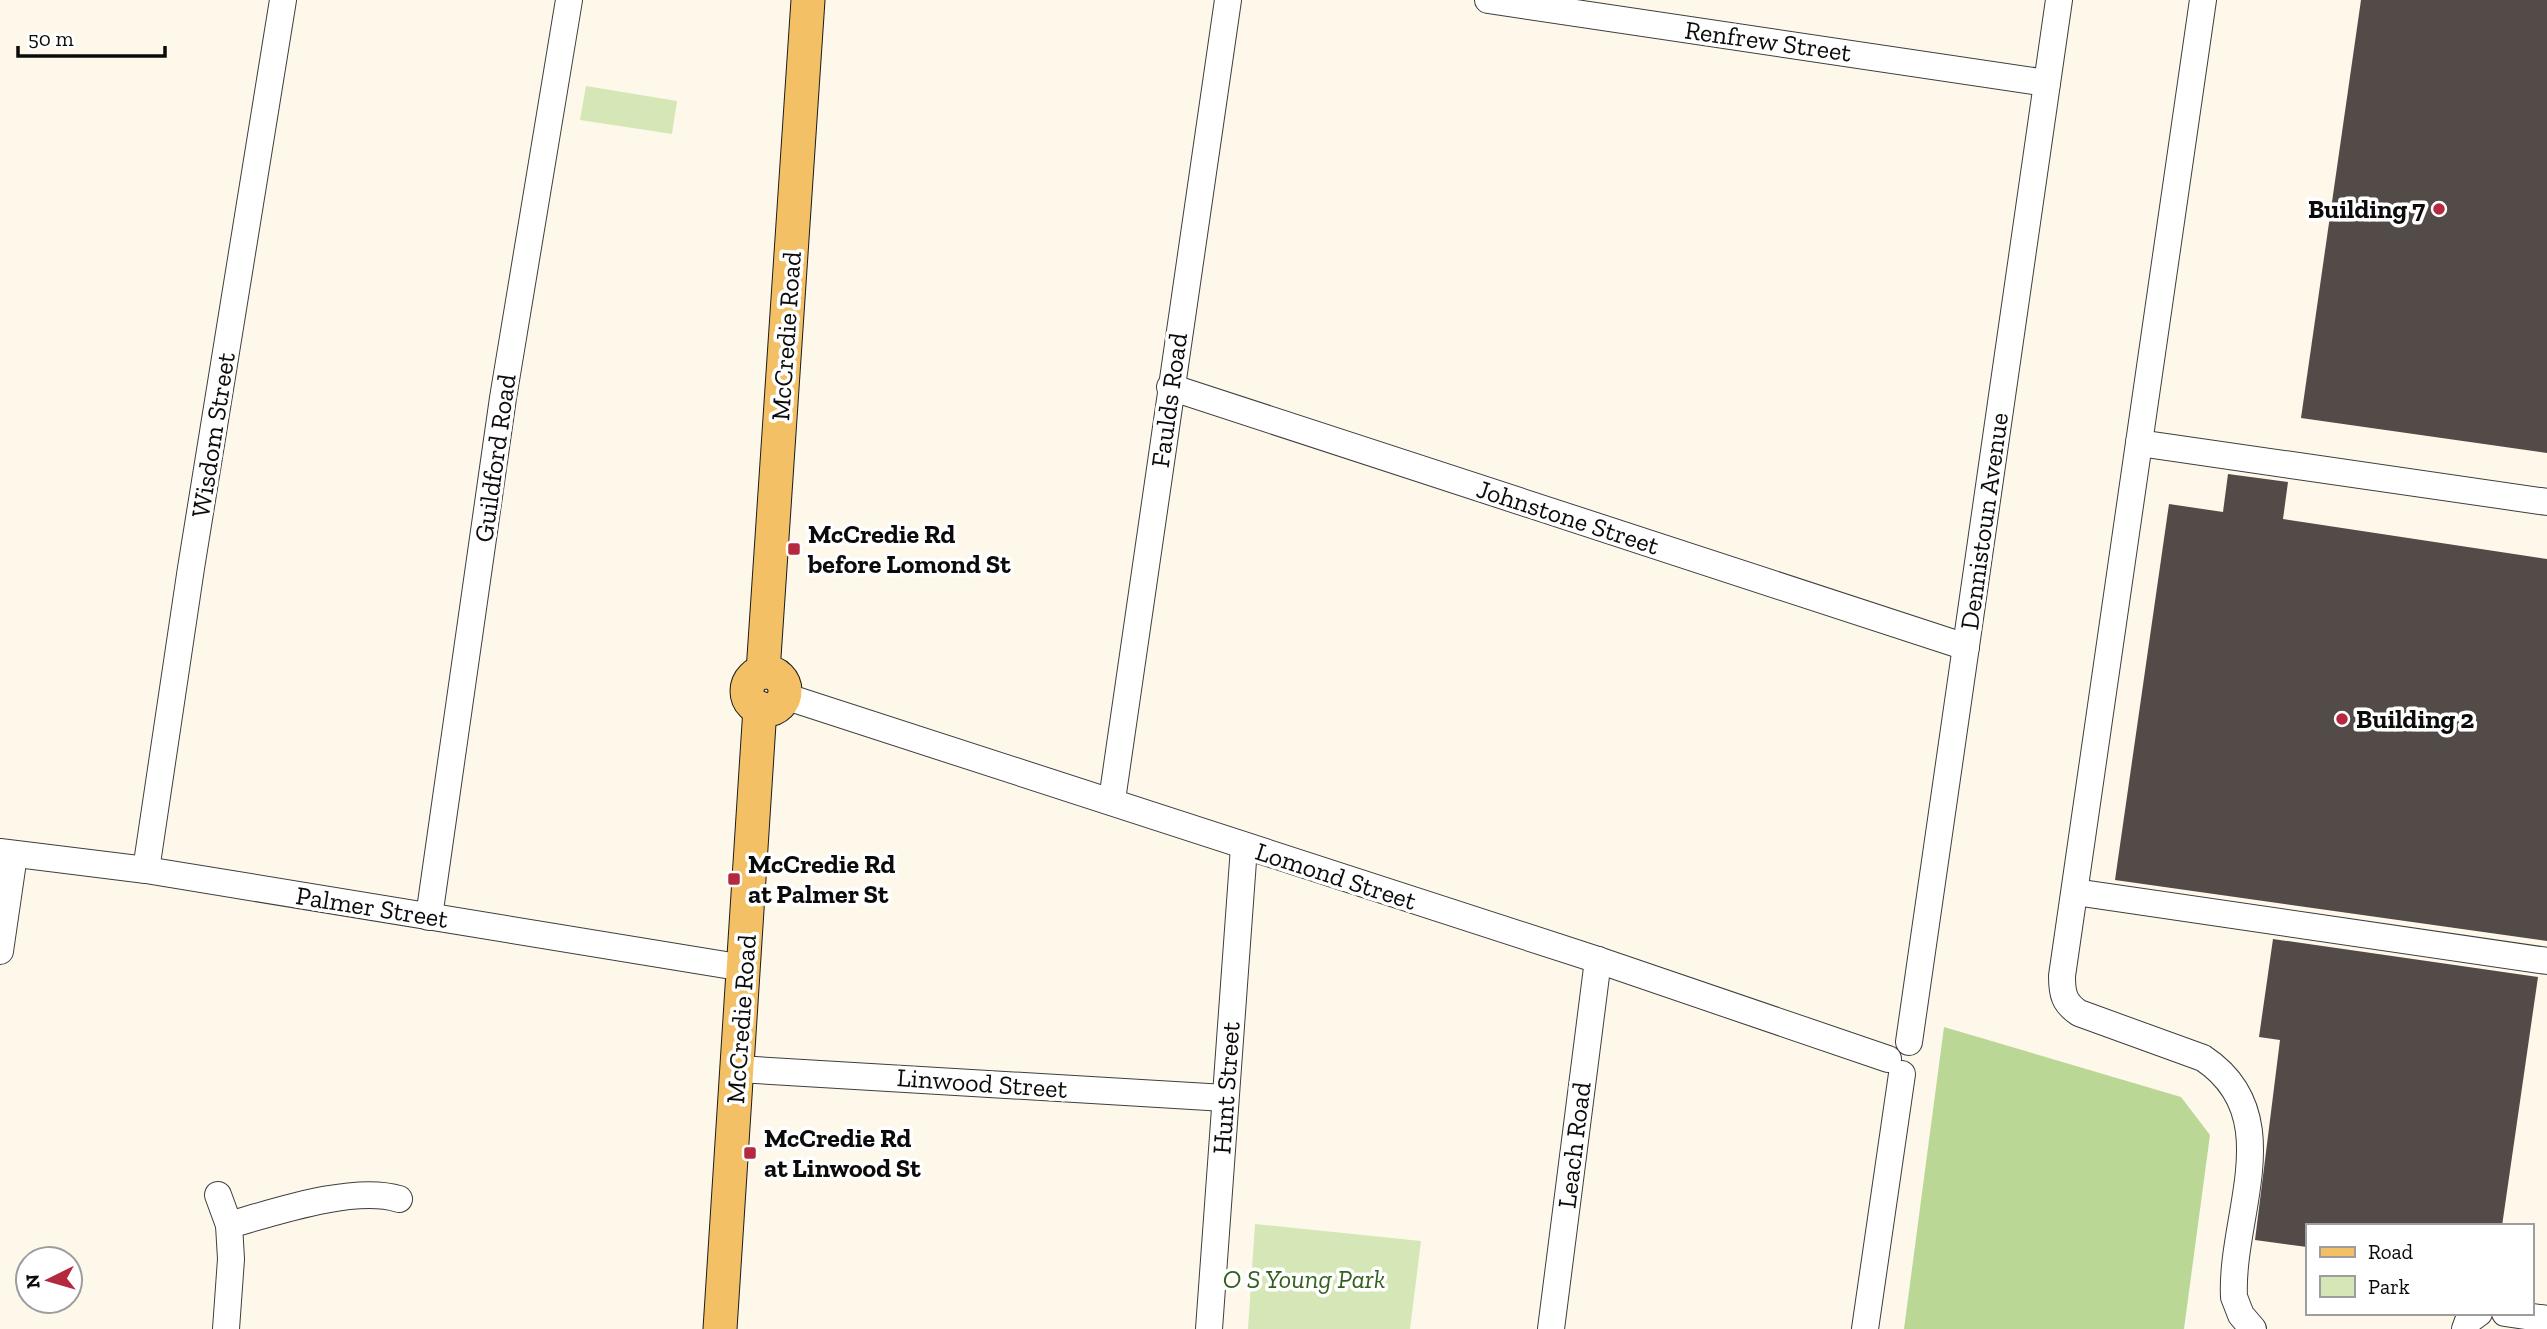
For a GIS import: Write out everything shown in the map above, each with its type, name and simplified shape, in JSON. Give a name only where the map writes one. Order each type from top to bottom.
[{"type":"main road","name":"McCredie Road","points":[[720,1329],[744,968],[769,692],[808,0]]},
{"type":"street","name":"Wisdom Street","points":[[146,870],[193,555],[283,0]]},
{"type":"street","name":"Guildford Road","points":[[429,917],[503,398],[569,0]]},
{"type":"street","name":"Faulds Road","points":[[1112,800],[1228,0]]},
{"type":"street","name":"Renfrew Street","points":[[1488,0],[2047,83]]},
{"type":"street","name":"Dennistoun Avenue","points":[[1895,1067],[1888,1054],[1894,1044],[1909,1042],[2059,0]]},
{"type":"street","points":[[2203,0],[2062,976],[2064,998],[2068,1006],[2079,1013],[2203,1058],[2218,1068],[2229,1081],[2246,1111],[2250,1162],[2234,1288],[2241,1315],[2253,1329]]},
{"type":"street","name":"Johnstone Street","points":[[1170,387],[1966,647]]},
{"type":"street","points":[[2139,443],[2547,502]]},
{"type":"street","name":"Lomond Street","points":[[769,692],[1112,800],[1244,847],[1598,960],[1895,1067]]},
{"type":"street","name":"Hunt Street","points":[[1209,1329],[1244,847]]},
{"type":"street","name":"Palmer Street","points":[[7,853],[146,870],[744,968]]},
{"type":"street","points":[[0,951],[7,853]]},
{"type":"street","points":[[2075,892],[2547,961]]},
{"type":"street","name":"Leach Road","points":[[1550,1329],[1598,960]]},
{"type":"street","points":[[1865,1329],[1895,1067]]},
{"type":"street","name":"Linwood Street","points":[[738,1069],[1225,1098]]},
{"type":"street","points":[[229,1225],[311,1203],[385,1194],[399,1199]]},
{"type":"street","points":[[218,1195],[229,1225],[231,1259],[226,1329]]},
{"type":"street","points":[[2465,1329],[2468,1321],[2476,1315]]},
{"type":"street","points":[[2517,1315],[2547,1320]]},
{"type":"green space","points":[[586,86],[677,101],[672,134],[580,120]]},
{"type":"green space","points":[[1944,1027],[2181,1097],[2210,1135],[2184,1329],[1904,1329]]},
{"type":"green space","name":"O S Young Park","points":[[1255,1224],[1421,1241],[1410,1329],[1248,1329]]},
{"type":"building","name":"Building 7","points":[[2361,0],[2547,0],[2547,453],[2301,418]]},
{"type":"building","name":"Building 2","points":[[2228,474],[2288,482],[2283,519],[2547,559],[2547,941],[2115,880],[2169,504],[2223,512]]},
{"type":"building","points":[[2273,939],[2538,977],[2502,1224],[2306,1224],[2306,1247],[2255,1240],[2280,1040],[2259,1037]]},
{"type":"place","name":"Building 7","points":[[2439,209]]},
{"type":"place","name":"McCredie Rd before Lomond St","points":[[794,549]]},
{"type":"place","name":"Building 2","points":[[2342,719]]},
{"type":"place","name":"McCredie Rd at Palmer St","points":[[734,879]]},
{"type":"place","name":"McCredie Rd at Linwood St","points":[[750,1153]]}]
